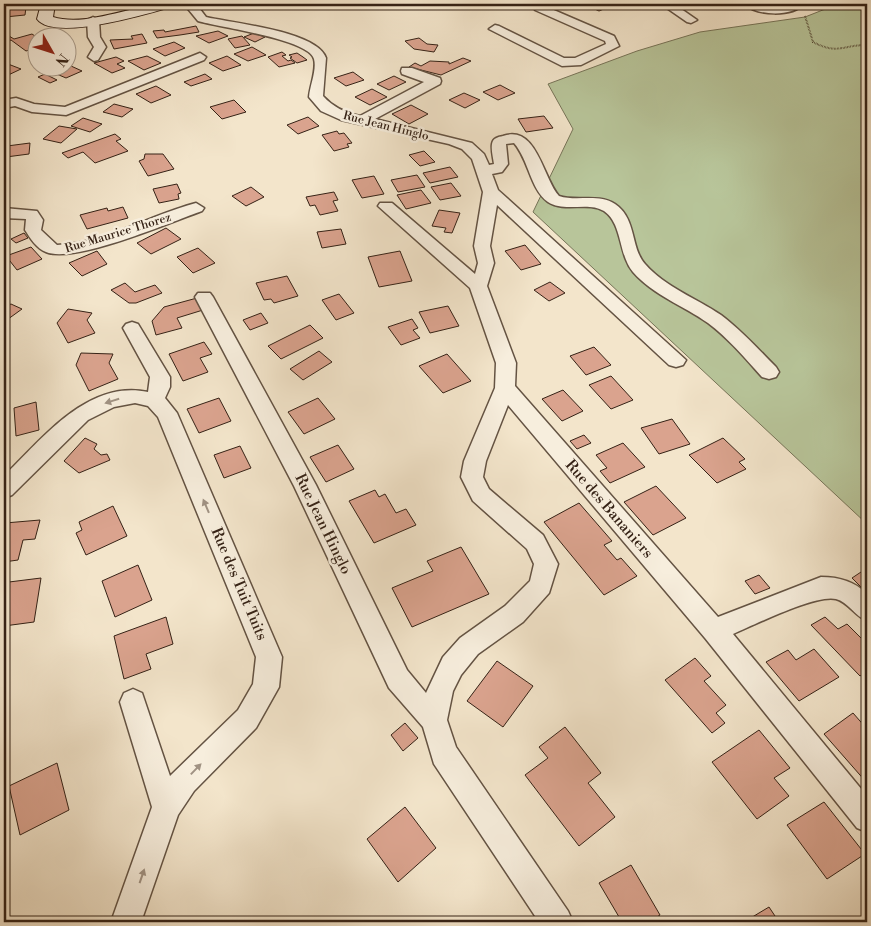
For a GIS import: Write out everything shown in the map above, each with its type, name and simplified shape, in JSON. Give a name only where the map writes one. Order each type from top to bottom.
[{"type":"street","points":[[48,4],[46,21],[59,23],[127,16],[166,4]]},
{"type":"street","name":"Rue Jean Hinglo","points":[[190,4],[202,19],[252,28],[310,48],[318,54],[320,61],[316,97],[326,108],[361,121],[467,146],[479,157],[491,192],[482,246],[486,263],[478,286]]},
{"type":"street","points":[[495,29],[562,62],[577,62],[614,46],[610,39],[539,8],[550,4]]},
{"type":"street","points":[[667,4],[691,20]]},
{"type":"street","points":[[750,4],[771,8],[800,7]]},
{"type":"street","points":[[93,20],[94,37],[100,47],[94,57]]},
{"type":"street","points":[[4,104],[16,102],[38,109],[66,111],[200,57]]},
{"type":"street","points":[[361,121],[435,81],[407,70]]},
{"type":"street","points":[[483,170],[497,169],[501,164],[499,142],[505,138],[518,139],[524,144],[545,190],[553,198],[571,203],[603,204],[612,209],[624,227],[630,254],[641,270],[736,336],[769,372]]},
{"type":"street","points":[[491,192],[676,360]]},
{"type":"street","name":"Rue Jean Hinglo","points":[[386,206],[478,286],[506,363],[505,388],[475,460],[472,477],[481,496],[534,542],[546,564],[541,586],[514,614],[469,646],[452,666],[440,689],[434,720],[444,754],[557,922]]},
{"type":"street","name":"Rue Maurice Thorez","points":[[4,212],[31,214],[35,220],[33,230],[48,247],[60,251],[130,231],[196,208]]},
{"type":"street","name":"Rue Jean Hinglo","points":[[204,297],[305,485],[398,679],[414,700],[434,720]]},
{"type":"street","points":[[4,489],[81,416],[109,401],[136,396],[154,400],[160,386],[160,377],[132,328]]},
{"type":"street","name":"Rue des Bananiers","points":[[505,388],[714,630],[867,818]]},
{"type":"street","name":"Rue des Tuit Tuits","points":[[126,922],[166,807],[184,781],[247,719],[266,687],[269,657],[167,413],[154,400]]},
{"type":"street","points":[[714,630],[822,587],[838,587],[853,596],[867,610]]},
{"type":"street","points":[[133,702],[166,807]]},
{"type":"path","points":[[800,7],[812,42],[825,49],[846,50],[857,44],[867,44]]},
{"type":"green space","points":[[838,4],[867,4],[867,524],[533,212],[573,129],[548,84],[637,51],[700,32],[805,17]]},
{"type":"building","points":[[7,4],[36,4],[36,6],[26,7],[25,15],[5,17]]},
{"type":"building","points":[[584,4],[606,4],[611,6],[599,11]]},
{"type":"building","points":[[196,26],[199,32],[157,38],[153,31],[164,30],[165,32]]},
{"type":"building","points":[[218,31],[228,36],[209,43],[196,36]]},
{"type":"building","points":[[254,33],[265,37],[255,42],[244,37]]},
{"type":"building","points":[[142,34],[147,43],[114,49],[110,40],[133,39],[131,36]]},
{"type":"building","points":[[28,35],[28,50],[26,51],[11,40],[4,43],[4,38],[9,36],[14,39]]},
{"type":"building","points":[[242,36],[250,45],[235,48],[228,39]]},
{"type":"building","points":[[419,38],[427,44],[438,45],[434,52],[414,49],[405,41]]},
{"type":"building","points":[[174,42],[185,48],[165,56],[153,49]]},
{"type":"building","points":[[252,47],[266,55],[248,61],[234,54]]},
{"type":"building","points":[[282,52],[286,55],[282,56],[288,61],[291,60],[295,63],[279,67],[268,57]]},
{"type":"building","points":[[297,53],[307,60],[297,63],[290,58],[292,57],[289,55]]},
{"type":"building","points":[[147,56],[161,63],[144,70],[128,61]]},
{"type":"building","points":[[227,56],[241,65],[223,71],[209,63]]},
{"type":"building","points":[[116,57],[124,61],[117,64],[125,68],[112,73],[94,63]]},
{"type":"building","points":[[463,58],[471,61],[441,75],[409,67],[415,63],[421,66],[430,61],[449,62],[449,64]]},
{"type":"building","points":[[8,64],[21,69],[4,77],[4,66]]},
{"type":"building","points":[[353,72],[364,80],[346,86],[334,78]]},
{"type":"building","points":[[205,74],[212,79],[191,86],[184,82]]},
{"type":"building","points":[[394,76],[406,82],[389,90],[377,84]]},
{"type":"building","points":[[40,78],[53,78],[57,80],[50,83]]},
{"type":"building","points":[[500,85],[515,93],[498,100],[483,92]]},
{"type":"building","points":[[156,86],[171,95],[151,103],[136,94]]},
{"type":"building","points":[[372,89],[387,97],[370,105],[355,97]]},
{"type":"building","points":[[464,93],[480,100],[465,108],[449,100]]},
{"type":"building","points":[[234,100],[246,112],[222,119],[210,107]]},
{"type":"building","points":[[114,104],[133,109],[122,117],[103,112]]},
{"type":"building","points":[[411,105],[428,114],[409,124],[392,114]]},
{"type":"building","points":[[544,116],[553,128],[526,132],[518,119]]},
{"type":"building","points":[[308,117],[319,126],[298,134],[287,125]]},
{"type":"building","points":[[83,118],[102,124],[90,132],[71,126]]},
{"type":"building","points":[[59,126],[77,129],[61,143],[43,139]]},
{"type":"building","points":[[337,131],[339,134],[344,133],[352,143],[347,144],[349,147],[334,151],[322,135]]},
{"type":"building","points":[[115,134],[121,139],[116,141],[128,151],[95,163],[83,152],[68,158],[62,153]]},
{"type":"building","points":[[30,143],[29,154],[6,157],[7,146]]},
{"type":"building","points":[[424,151],[435,162],[420,166],[409,155]]},
{"type":"building","points":[[145,154],[163,154],[174,169],[148,176],[139,161],[144,159]]},
{"type":"building","points":[[450,167],[458,177],[430,183],[423,173]]},
{"type":"building","points":[[417,175],[425,187],[398,192],[391,180]]},
{"type":"building","points":[[374,176],[384,194],[362,198],[352,180]]},
{"type":"building","points":[[451,183],[461,196],[440,200],[431,187]]},
{"type":"building","points":[[177,184],[181,193],[178,194],[179,199],[159,203],[153,189]]},
{"type":"building","points":[[251,187],[264,197],[246,206],[232,196]]},
{"type":"building","points":[[421,190],[431,203],[406,209],[397,195]]},
{"type":"building","points":[[334,192],[338,200],[333,201],[338,211],[320,215],[315,205],[310,206],[306,197]]},
{"type":"building","points":[[123,207],[128,218],[87,229],[80,215],[107,208],[108,211]]},
{"type":"building","points":[[439,210],[460,213],[452,233],[444,232],[446,228],[432,226]]},
{"type":"building","points":[[166,228],[181,239],[151,254],[137,243]]},
{"type":"building","points":[[341,229],[346,244],[322,248],[317,232]]},
{"type":"building","points":[[24,233],[28,238],[16,243],[11,239]]},
{"type":"building","points":[[525,245],[541,264],[521,270],[505,251]]},
{"type":"building","points":[[31,247],[42,259],[17,270],[6,256]]},
{"type":"building","points":[[198,248],[215,263],[193,273],[177,257]]},
{"type":"building","points":[[97,251],[107,264],[82,276],[69,263]]},
{"type":"building","points":[[400,251],[412,281],[379,287],[368,257]]},
{"type":"building","points":[[287,276],[298,296],[274,303],[271,299],[264,300],[256,283]]},
{"type":"building","points":[[550,282],[565,293],[549,301],[534,290]]},
{"type":"building","points":[[125,283],[135,292],[155,285],[162,293],[136,303],[129,303],[111,290]]},
{"type":"building","points":[[339,294],[354,313],[336,320],[322,300]]},
{"type":"building","points":[[197,298],[203,310],[177,318],[182,328],[156,335],[152,321],[164,307]]},
{"type":"building","points":[[11,304],[22,309],[4,322],[4,307]]},
{"type":"building","points":[[448,306],[459,326],[430,333],[419,312]]},
{"type":"building","points":[[68,309],[92,313],[87,320],[95,333],[68,343],[57,323]]},
{"type":"building","points":[[261,313],[268,323],[250,330],[243,320]]},
{"type":"building","points":[[412,319],[418,328],[413,330],[420,338],[401,345],[388,327]]},
{"type":"building","points":[[310,325],[323,338],[281,359],[268,346]]},
{"type":"building","points":[[204,342],[212,354],[200,358],[208,372],[183,381],[169,354]]},
{"type":"building","points":[[594,347],[611,365],[586,375],[570,356]]},
{"type":"building","points":[[319,351],[332,362],[303,380],[290,369]]},
{"type":"building","points":[[81,353],[113,354],[109,363],[118,379],[89,391],[76,365]]},
{"type":"building","points":[[447,354],[471,381],[443,393],[419,366]]},
{"type":"building","points":[[611,376],[633,400],[611,409],[589,385]]},
{"type":"building","points":[[563,390],[583,411],[562,421],[542,399]]},
{"type":"building","points":[[219,398],[231,421],[199,433],[187,409]]},
{"type":"building","points":[[318,398],[335,419],[304,434],[288,412]]},
{"type":"building","points":[[36,402],[39,430],[16,436],[14,408]]},
{"type":"building","points":[[672,419],[690,444],[659,454],[641,428]]},
{"type":"building","points":[[584,435],[591,443],[577,449],[570,441]]},
{"type":"building","points":[[85,438],[97,444],[94,449],[101,455],[107,454],[110,460],[79,473],[64,461]]},
{"type":"building","points":[[723,438],[745,459],[739,462],[746,469],[717,483],[689,455]]},
{"type":"building","points":[[623,443],[645,467],[610,483],[600,471],[607,468],[596,455]]},
{"type":"building","points":[[338,445],[354,469],[326,482],[310,457]]},
{"type":"building","points":[[240,446],[251,468],[224,478],[214,455]]},
{"type":"building","points":[[656,486],[686,518],[653,535],[624,502]]},
{"type":"building","points":[[375,490],[379,497],[385,494],[396,513],[406,509],[416,525],[374,543],[349,501]]},
{"type":"building","points":[[579,503],[612,541],[604,545],[617,560],[621,558],[637,576],[604,595],[544,522]]},
{"type":"building","points":[[113,506],[127,536],[86,555],[76,533],[82,530],[79,522]]},
{"type":"building","points":[[40,520],[35,539],[23,540],[18,560],[4,562],[5,523]]},
{"type":"building","points":[[461,547],[489,594],[412,627],[392,588],[433,571],[427,561]]},
{"type":"building","points":[[138,565],[152,600],[115,617],[102,581]]},
{"type":"building","points":[[867,568],[867,593],[852,578]]},
{"type":"building","points":[[759,575],[770,588],[755,594],[745,581]]},
{"type":"building","points":[[41,578],[34,622],[4,626],[4,598],[6,598],[9,582]]},
{"type":"building","points":[[166,617],[173,644],[146,654],[151,669],[124,679],[114,636]]},
{"type":"building","points":[[825,617],[838,629],[847,624],[867,644],[867,671],[860,676],[811,625]]},
{"type":"building","points":[[814,649],[839,677],[799,701],[766,662],[788,650],[796,660]]},
{"type":"building","points":[[695,658],[711,676],[704,681],[726,705],[716,713],[725,723],[712,733],[665,680]]},
{"type":"building","points":[[497,661],[533,686],[503,727],[467,701]]},
{"type":"building","points":[[853,713],[867,729],[867,783],[824,734]]},
{"type":"building","points":[[405,723],[418,738],[403,751],[391,735]]},
{"type":"building","points":[[565,727],[601,773],[588,783],[615,817],[579,846],[525,775],[548,758],[539,747]]},
{"type":"building","points":[[759,730],[790,768],[774,778],[789,796],[757,819],[712,762]]},
{"type":"building","points":[[57,763],[69,810],[20,835],[9,786]]},
{"type":"building","points":[[824,802],[865,854],[827,879],[787,825]]},
{"type":"building","points":[[405,807],[436,848],[398,882],[367,839]]},
{"type":"building","points":[[631,865],[660,915],[649,922],[622,922],[599,883]]},
{"type":"building","points":[[769,907],[779,922],[744,922]]}]
